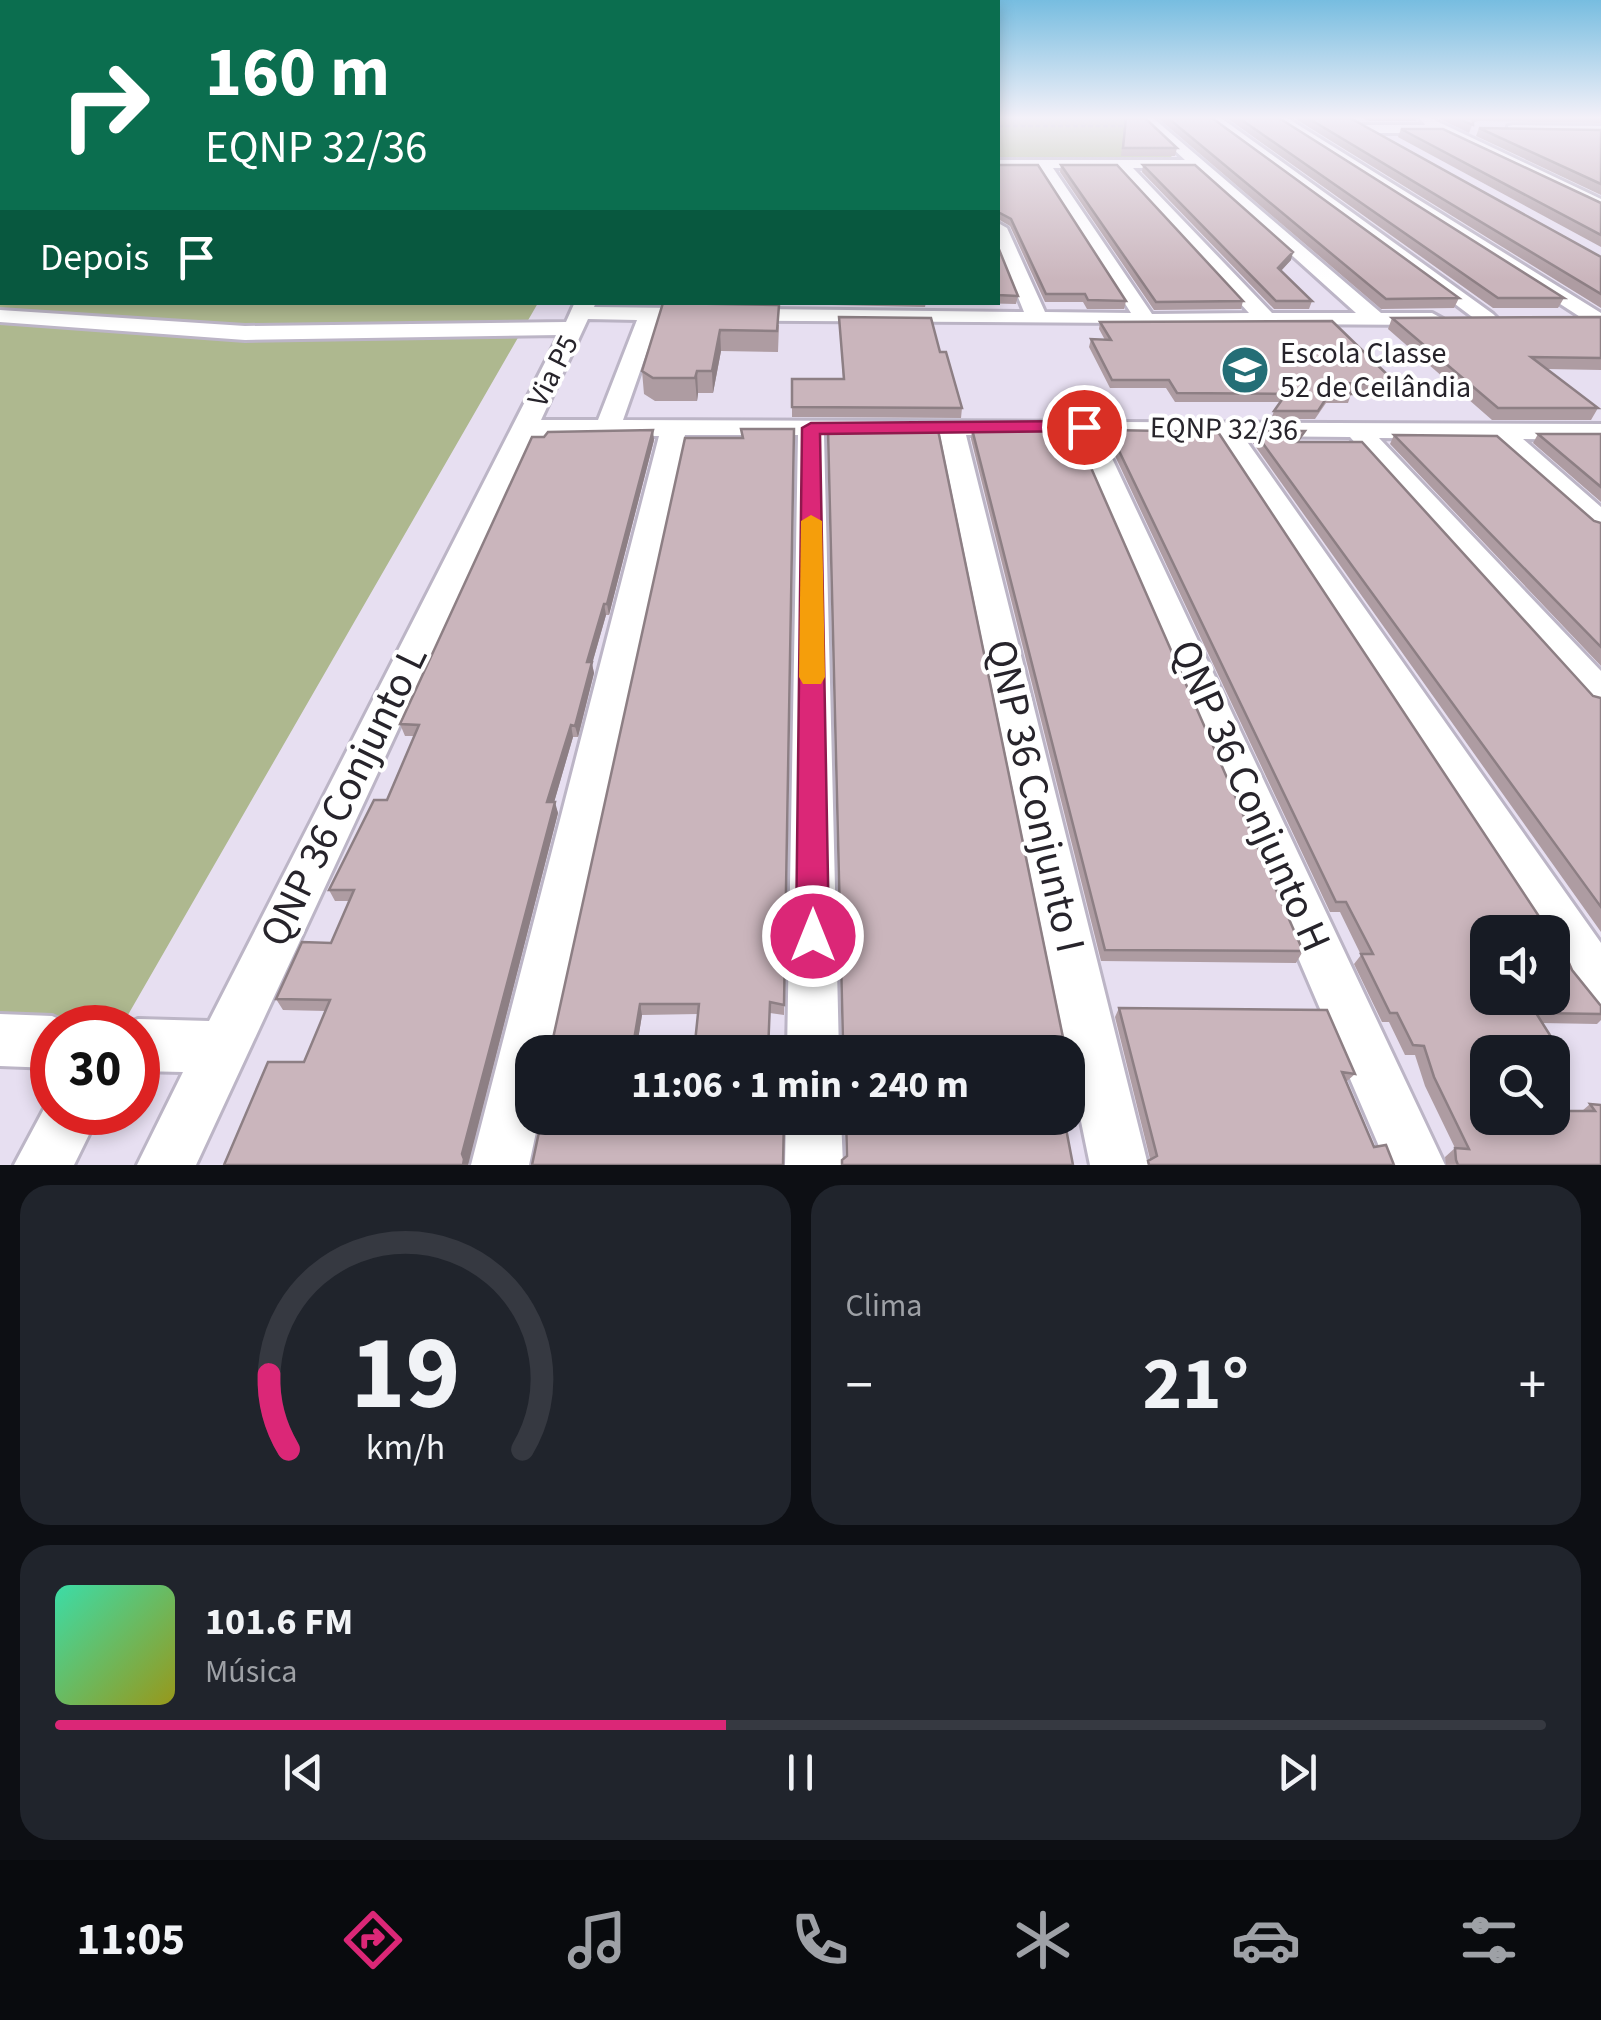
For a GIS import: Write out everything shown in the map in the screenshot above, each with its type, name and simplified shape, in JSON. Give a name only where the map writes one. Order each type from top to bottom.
[{"type":"street","points":[[1049,172],[1146,320]]},
{"type":"street","points":[[1128,172],[1266,320]]},
{"type":"street","points":[[1207,172],[1375,320]]},
{"type":"street","points":[[0,316],[245,333],[704,308],[922,310],[1146,320],[1495,318],[1290,172]]},
{"type":"street","points":[[1366,172],[1598,318]]},
{"type":"street","points":[[1541,172],[1600,204]]},
{"type":"street","points":[[1000,233],[1037,318]]},
{"type":"street","points":[[607,430],[650,313]]},
{"type":"street","name":"Via P5","points":[[523,428],[581,314]]},
{"type":"street","points":[[1559,318],[1598,318]]},
{"type":"street","name":"QNP 36 Conjunto I","points":[[951,427],[1119,1165]]},
{"type":"street","name":"EQNP 32/36","points":[[523,428],[1084,427],[1601,432]]},
{"type":"street","name":"QNP 36 Conjunto H","points":[[1084,427],[1416,1165]]},
{"type":"street","name":"QNP 36 Conjunto L","points":[[166,1165],[523,428]]},
{"type":"street","points":[[811,428],[813,1035]]},
{"type":"street","points":[[1225,429],[1601,986]]},
{"type":"street","points":[[500,1165],[674,430]]},
{"type":"street","points":[[1359,432],[1601,694]]},
{"type":"street","points":[[1499,432],[1601,522]]},
{"type":"street","points":[[0,1040],[30,1041]]},
{"type":"street","points":[[160,1046],[222,1047]]},
{"type":"street","points":[[43,1165],[60,1135]]},
{"type":"street","points":[[814,1135],[814,1165]]},
{"type":"green space","points":[[0,305],[537,305],[134,1005],[30,1005],[30,1041],[0,1040]]},
{"type":"building","points":[[1000,172],[1043,172],[1126,301],[1088,300],[1085,294],[1046,294],[1011,219],[1000,213]]},
{"type":"building","points":[[1066,172],[1124,172],[1243,301],[1156,302]]},
{"type":"building","points":[[1150,172],[1203,172],[1293,252],[1278,268],[1312,301],[1276,301]]},
{"type":"building","points":[[1233,172],[1287,172],[1459,298],[1386,299]]},
{"type":"building","points":[[1317,172],[1365,172],[1564,298],[1498,298]]},
{"type":"building","points":[[1399,172],[1448,172],[1601,257],[1601,294]]},
{"type":"building","points":[[1483,172],[1536,172],[1601,203],[1601,235]]},
{"type":"building","points":[[1576,172],[1601,172],[1601,184]]},
{"type":"building","points":[[1000,252],[1018,296],[1000,295]]},
{"type":"building","points":[[662,305],[779,305],[777,331],[720,330],[712,371],[697,371],[695,378],[653,378],[642,371]]},
{"type":"building","points":[[839,317],[931,318],[940,352],[946,352],[962,408],[792,407],[792,379],[844,379]]},
{"type":"building","points":[[1601,317],[1601,358],[1531,357],[1598,408],[1498,408],[1392,318]]},
{"type":"building","name":"Escola Classe 52 de Ceilândia","points":[[1332,321],[1397,384],[1341,383],[1351,394],[1329,394],[1318,411],[1274,411],[1286,394],[1177,393],[1169,380],[1112,380],[1091,339],[1111,340],[1100,322]]},
{"type":"building","points":[[741,429],[794,429],[784,1005],[770,1002],[769,1035],[696,1035],[699,1004],[640,1004],[635,1035],[554,1035],[685,438],[743,438]]},
{"type":"building","points":[[972,429],[1074,429],[1303,951],[1105,950]]},
{"type":"building","points":[[653,430],[607,604],[587,662],[592,662],[575,726],[571,725],[547,802],[555,802],[462,1154],[463,1165],[224,1165],[268,1062],[304,1062],[330,1000],[276,999],[302,942],[331,943],[354,890],[329,890],[374,800],[387,800],[419,725],[400,724],[532,437],[544,437],[548,432]]},
{"type":"building","points":[[828,430],[938,430],[1063,1035],[843,1035]]},
{"type":"building","points":[[1109,430],[1218,432],[1538,915],[1470,915],[1470,1015],[1537,1015],[1550,1035],[1470,1035],[1470,1135],[1570,1135],[1570,1111],[1595,1111],[1590,1104],[1601,1105],[1601,1165],[1458,1165],[1455,1148],[1469,1149],[1434,1077],[1424,1046],[1413,1045],[1397,1013],[1390,1013],[1361,954],[1373,954],[1346,902],[1336,902]]},
{"type":"building","points":[[1305,431],[1297,442],[1362,442],[1593,696],[1601,698],[1601,907],[1256,434]]},
{"type":"building","points":[[1538,434],[1601,434],[1601,487]]},
{"type":"building","points":[[1394,435],[1497,436],[1601,523],[1601,647]]},
{"type":"building","points":[[1570,965],[1601,1006],[1601,1014],[1570,1014]]},
{"type":"building","points":[[1119,1008],[1327,1010],[1355,1074],[1342,1072],[1374,1147],[1386,1145],[1394,1165],[1149,1165],[1148,1161],[1157,1156]]},
{"type":"building","points":[[538,1135],[784,1135],[783,1165],[532,1165]]},
{"type":"building","points":[[846,1135],[1067,1135],[1073,1165],[842,1165],[847,1156]]},
{"type":"slow traffic","points":[[811,521],[812,677]]},
{"type":"place","name":"Escola Classe 52 de Ceilândia","points":[[1245,370]]},
{"type":"route","points":[[813,936],[811,428],[1084,427]]}]
